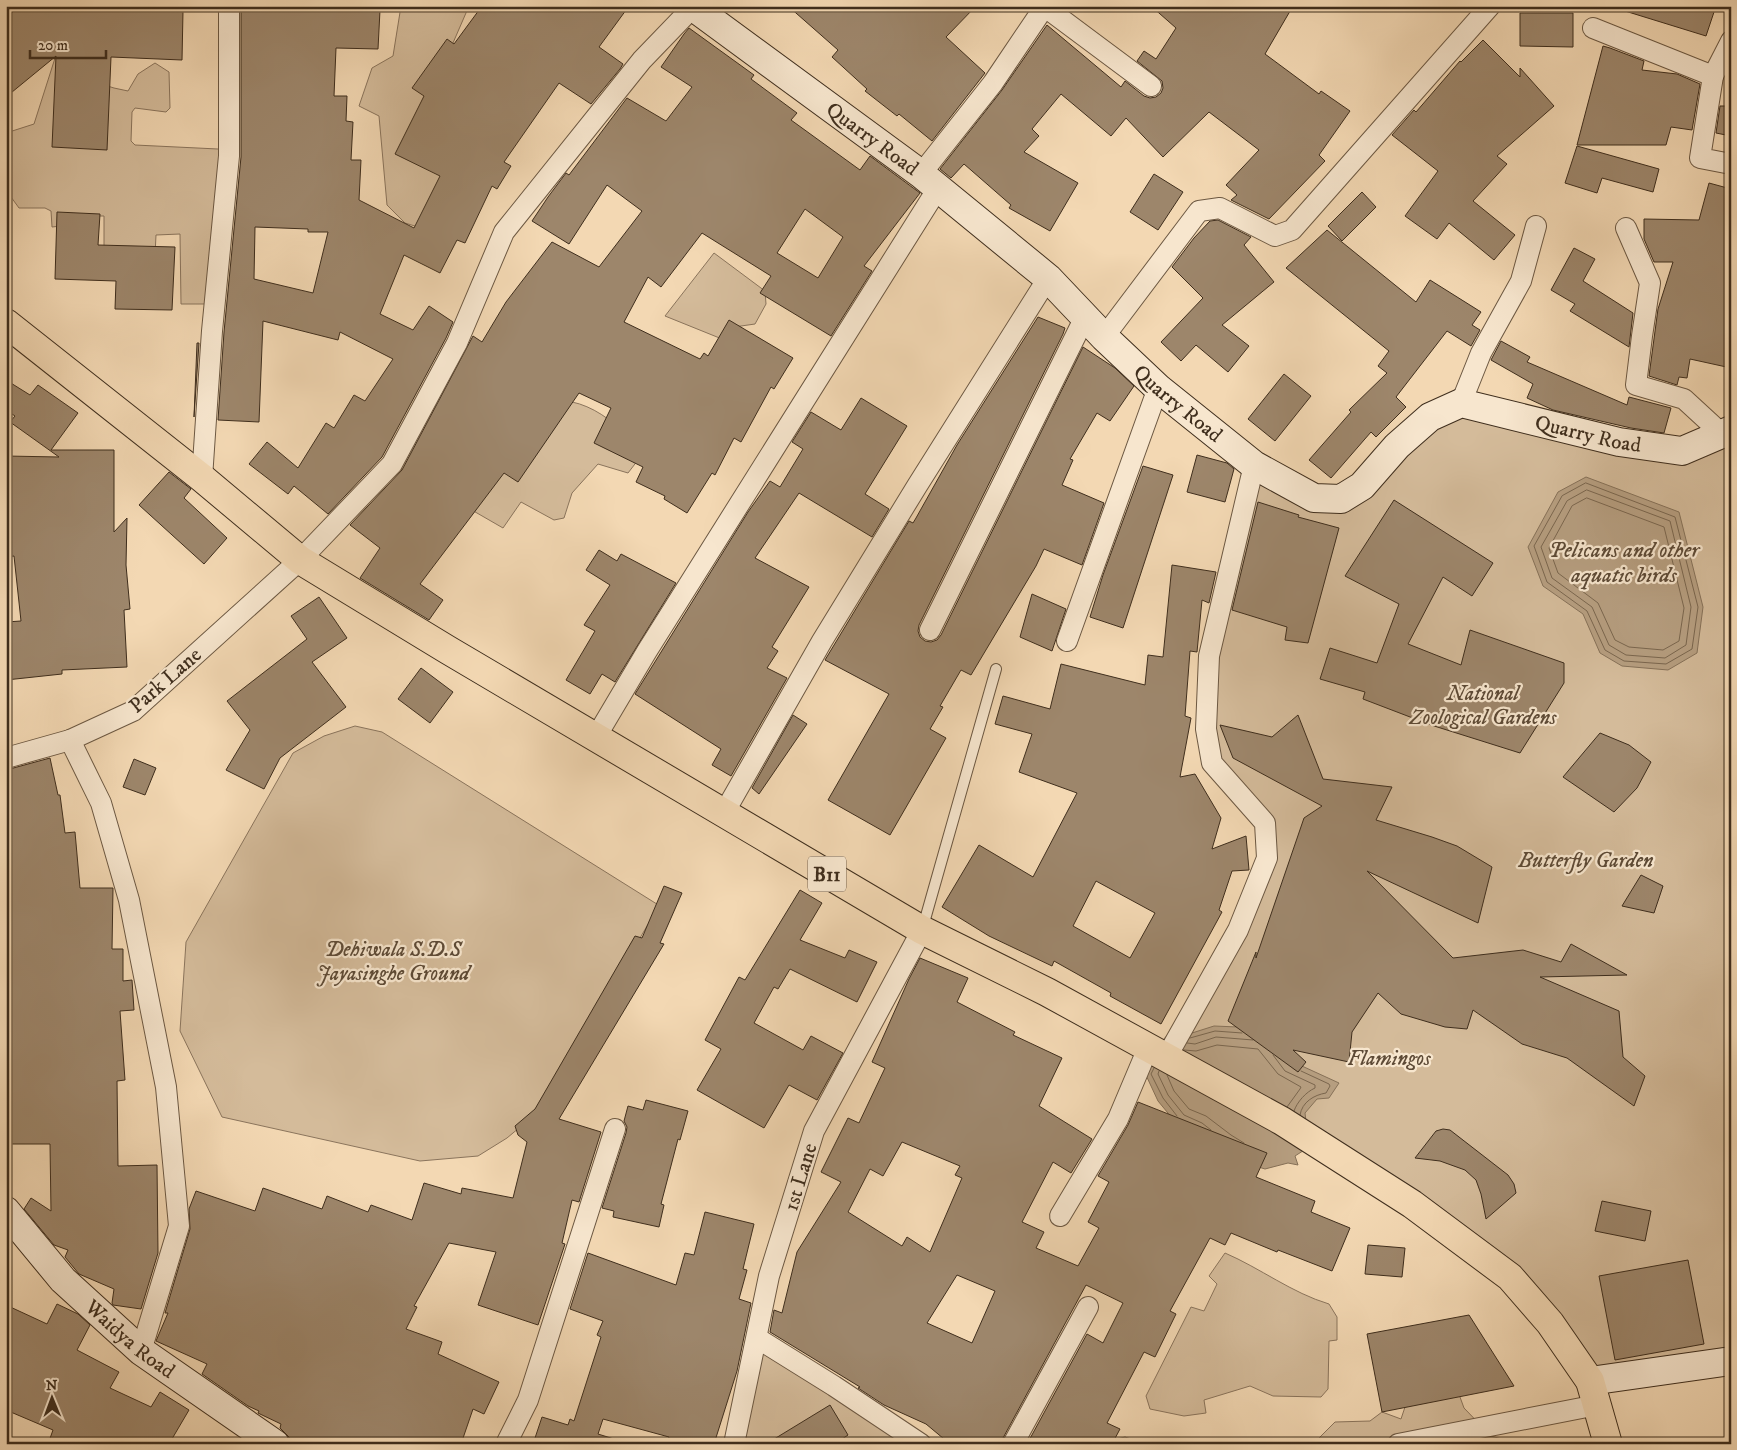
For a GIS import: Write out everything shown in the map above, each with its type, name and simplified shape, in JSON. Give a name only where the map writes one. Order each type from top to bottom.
[{"type":"main road","name":"B11","points":[[6,323],[202,478],[300,560],[922,930],[1047,992],[1282,1121],[1404,1198],[1510,1277],[1550,1322],[1593,1394],[1608,1444]]},
{"type":"street","points":[[202,478],[212,331],[229,156],[229,6]]},
{"type":"street","points":[[1104,336],[1199,211],[1220,208],[1276,236],[1292,230],[1490,6]]},
{"type":"street","name":"Quarry Road","points":[[693,7],[929,181],[1048,278],[1158,388],[1254,465],[1314,498],[1341,499],[1362,486],[1397,446],[1430,417],[1461,404],[1619,442],[1682,451],[1726,432]]},
{"type":"street","name":"Park Lane","points":[[6,758],[70,740],[133,711],[300,560],[392,464],[457,343],[504,232],[642,60],[693,7]]},
{"type":"street","points":[[596,737],[929,181],[1045,7],[1151,86]]},
{"type":"street","points":[[1593,28],[1713,76]]},
{"type":"street","points":[[1731,41],[1713,76],[1700,158],[1731,164]]},
{"type":"street","points":[[1461,404],[1481,353],[1521,281],[1536,226]]},
{"type":"street","points":[[1626,228],[1650,283],[1636,385],[1684,399],[1726,432]]},
{"type":"street","points":[[724,813],[822,641],[1048,278]]},
{"type":"street","points":[[930,630],[1085,317]]},
{"type":"street","points":[[1067,641],[1158,388]]},
{"type":"street","points":[[1060,1216],[1157,1053],[1238,930],[1267,858],[1265,823],[1212,763],[1206,729],[1209,656],[1254,465]]},
{"type":"street","points":[[70,740],[101,803],[129,900],[166,1088],[179,1226],[141,1350]]},
{"type":"street","name":"1st Lane","points":[[734,1444],[769,1276],[814,1131],[922,930]]},
{"type":"street","points":[[506,1444],[528,1400],[615,1129]]},
{"type":"street","name":"Waidya Road","points":[[6,1211],[63,1280],[141,1350],[275,1444]]},
{"type":"street","points":[[1013,1444],[1088,1306]]},
{"type":"street","points":[[757,1338],[921,1444]]},
{"type":"street","points":[[1398,1444],[1731,1361]]},
{"type":"lane","points":[[922,930],[996,669]]},
{"type":"green space","points":[[401,6],[469,6],[430,96],[470,128],[428,230],[405,223],[387,205],[379,116],[359,106],[372,68],[393,56]]},
{"type":"green space","points":[[56,55],[69,74],[128,91],[138,74],[155,63],[169,72],[170,108],[166,112],[135,108],[132,112],[131,141],[135,145],[218,149],[229,156],[215,304],[181,304],[180,234],[156,235],[155,255],[104,257],[104,216],[62,216],[61,226],[52,227],[51,211],[45,208],[19,208],[11,197],[6,194],[6,133],[34,124]]},
{"type":"green space","points":[[714,253],[765,291],[766,304],[755,324],[734,327],[722,339],[665,316]]},
{"type":"green space","points":[[427,400],[484,435],[572,402],[601,414],[620,429],[630,440],[638,460],[628,473],[598,464],[572,493],[564,518],[554,520],[521,502],[503,528],[392,464]]},
{"type":"green space","name":"National Zoological Gardens","points":[[1461,403],[1654,448],[1731,430],[1731,1361],[1590,1381],[1510,1277],[1166,1058],[1267,858],[1265,823],[1212,763],[1206,729],[1254,465],[1341,499]]},
{"type":"green space","name":"Dehiwala S.D.S Jayasinghe Ground","points":[[355,726],[382,732],[660,906],[538,1112],[507,1138],[478,1156],[420,1161],[222,1117],[180,1031],[186,942],[293,753],[324,736]]},
{"type":"green space","points":[[1225,1253],[1302,1294],[1329,1304],[1337,1317],[1337,1340],[1329,1341],[1328,1389],[1321,1397],[1273,1396],[1250,1386],[1204,1400],[1206,1413],[1184,1416],[1150,1409],[1146,1396],[1191,1307],[1204,1311],[1217,1284],[1209,1276]]},
{"type":"green space","points":[[757,1338],[921,1444],[734,1444]]},
{"type":"green space","points":[[1449,1367],[1464,1408],[1491,1436],[1519,1444],[1313,1444],[1335,1422],[1370,1421],[1382,1412],[1401,1419],[1411,1389]]},
{"type":"green space","points":[[1125,1437],[1146,1444],[1097,1444]]},
{"type":"water","name":"Pelicans and other aquatic birds","points":[[1586,477],[1679,512],[1703,607],[1697,653],[1668,670],[1622,666],[1600,653],[1583,614],[1543,586],[1528,547],[1558,492]]},
{"type":"water","points":[[1180,1021],[1192,1033],[1214,1026],[1238,1027],[1291,1061],[1339,1083],[1329,1098],[1317,1099],[1305,1113],[1309,1147],[1295,1156],[1298,1165],[1288,1163],[1265,1169],[1239,1161],[1177,1124],[1158,1101],[1145,1073],[1163,1040]]},
{"type":"building","points":[[6,6],[90,6],[90,8],[183,11],[182,60],[111,57],[107,150],[52,147],[56,56],[6,97]]},
{"type":"building","points":[[241,6],[299,6],[380,10],[378,49],[336,48],[334,96],[347,96],[346,121],[353,122],[351,160],[361,160],[359,200],[414,228],[440,176],[395,154],[424,96],[412,88],[447,39],[454,44],[482,6],[629,6],[599,47],[623,64],[620,69],[591,104],[559,83],[504,162],[511,166],[497,189],[492,186],[465,243],[457,240],[440,273],[404,255],[380,314],[413,330],[429,306],[453,322],[382,457],[328,514],[294,486],[288,494],[249,464],[267,442],[298,468],[326,423],[334,428],[354,395],[365,401],[393,359],[340,332],[338,340],[263,321],[259,422],[218,420],[224,332],[241,157]],"holes":[[[255,227],[308,229],[308,232],[328,232],[313,293],[254,279]]]},
{"type":"building","points":[[788,6],[976,6],[946,37],[985,73],[932,141],[899,114],[897,116],[865,91],[867,89],[832,57],[838,50]]},
{"type":"building","points":[[1151,6],[1293,6],[1265,54],[1319,94],[1321,91],[1350,111],[1319,155],[1325,161],[1269,219],[1231,200],[1237,195],[1226,185],[1259,150],[1209,112],[1163,157],[1126,118],[1111,136],[1061,94],[1032,129],[1039,136],[1024,152],[1078,183],[1050,231],[1009,208],[1011,205],[964,164],[951,178],[940,169],[1002,90],[1047,25],[1121,87],[1125,81],[1144,96],[1156,97],[1163,88],[1162,81],[1137,61],[1144,51],[1156,59],[1176,28]]},
{"type":"building","points":[[1626,6],[1695,6],[1714,12],[1706,36],[1625,11]]},
{"type":"building","points":[[1520,13],[1573,13],[1573,47],[1520,46]]},
{"type":"building","points":[[689,28],[754,75],[751,79],[797,113],[791,120],[860,170],[870,156],[920,193],[864,266],[872,271],[831,336],[760,293],[771,276],[702,233],[661,287],[648,277],[624,322],[700,359],[704,353],[708,356],[729,320],[793,358],[774,389],[771,387],[741,442],[734,438],[715,475],[712,473],[687,513],[664,499],[665,496],[636,482],[643,467],[594,443],[611,408],[579,393],[518,482],[504,473],[420,584],[443,600],[429,620],[360,578],[380,548],[350,525],[402,470],[473,336],[482,342],[506,302],[552,242],[599,267],[642,211],[607,185],[569,244],[532,221],[566,173],[569,175],[627,98],[666,121],[692,87],[661,67]],"holes":[[[805,209],[843,237],[818,278],[777,253]]]},
{"type":"building","points":[[1483,40],[1520,77],[1520,68],[1554,106],[1497,156],[1507,164],[1473,201],[1515,235],[1494,260],[1449,223],[1437,239],[1405,216],[1438,171],[1392,135],[1414,110],[1416,112],[1460,61]]},
{"type":"building","points":[[1603,46],[1644,61],[1642,70],[1677,74],[1700,84],[1692,130],[1671,127],[1666,145],[1577,145]]},
{"type":"building","points":[[1720,106],[1731,106],[1731,136],[1716,133]]},
{"type":"building","points":[[1577,146],[1659,169],[1653,192],[1602,178],[1597,193],[1565,183]]},
{"type":"building","points":[[1154,174],[1183,192],[1158,230],[1130,212]]},
{"type":"building","points":[[1709,183],[1731,189],[1731,368],[1690,359],[1687,378],[1679,377],[1677,385],[1649,376],[1658,309],[1673,262],[1654,262],[1644,239],[1644,219],[1699,220]]},
{"type":"building","points":[[1362,192],[1376,207],[1342,241],[1328,226]]},
{"type":"building","points":[[57,212],[100,214],[98,245],[175,247],[172,310],[115,309],[116,281],[55,279]]},
{"type":"building","points":[[1218,220],[1251,237],[1244,245],[1274,282],[1222,325],[1249,346],[1228,372],[1196,345],[1181,361],[1161,342],[1203,298],[1172,267],[1194,238],[1210,221]]},
{"type":"building","points":[[1327,230],[1416,302],[1430,280],[1481,312],[1472,325],[1480,330],[1471,346],[1447,331],[1396,397],[1406,407],[1376,437],[1371,432],[1331,478],[1309,460],[1351,412],[1349,410],[1387,373],[1378,366],[1389,351],[1286,268]]},
{"type":"building","points":[[1574,248],[1595,259],[1583,281],[1633,313],[1629,347],[1570,311],[1575,304],[1551,290]]},
{"type":"building","points":[[1038,317],[1065,328],[1063,334],[919,625],[920,637],[925,641],[931,642],[937,640],[941,635],[1083,347],[1115,368],[1134,386],[1110,421],[1097,413],[1070,459],[1073,460],[1062,485],[1104,503],[1082,565],[1044,549],[1036,566],[971,675],[961,670],[940,706],[943,707],[930,729],[946,738],[890,835],[828,800],[889,694],[825,660],[909,521],[913,523],[957,445]]},
{"type":"building","points":[[1501,341],[1530,357],[1527,362],[1627,405],[1629,397],[1671,408],[1664,433],[1631,428],[1553,410],[1527,398],[1533,384],[1491,360]]},
{"type":"building","points":[[197,343],[199,343],[194,417]]},
{"type":"building","points":[[1284,374],[1311,396],[1275,441],[1248,419]]},
{"type":"building","points":[[6,380],[30,395],[38,385],[78,413],[51,450],[114,450],[114,532],[127,518],[126,565],[130,609],[124,610],[127,667],[62,670],[62,674],[6,680],[6,622],[21,621],[14,556],[6,557],[6,456],[59,457],[10,422],[15,416],[6,410]]},
{"type":"building","points":[[861,398],[907,426],[865,494],[889,509],[872,537],[799,493],[755,558],[809,587],[772,647],[778,651],[767,668],[787,678],[731,776],[712,765],[721,749],[635,694],[748,512],[770,481],[780,487],[803,449],[792,442],[811,412],[841,430]]},
{"type":"building","points":[[1197,455],[1227,463],[1234,469],[1225,502],[1187,492]]},
{"type":"building","points":[[1143,466],[1173,475],[1123,628],[1090,617],[1103,575]]},
{"type":"building","points":[[169,472],[191,489],[184,498],[227,538],[204,564],[139,505]]},
{"type":"building","points":[[1394,500],[1493,563],[1472,596],[1443,577],[1408,644],[1461,665],[1470,630],[1564,663],[1564,683],[1520,753],[1431,725],[1363,699],[1365,692],[1320,679],[1330,648],[1377,663],[1399,604],[1345,576]]},
{"type":"building","points":[[1258,502],[1299,515],[1298,517],[1339,528],[1308,643],[1285,640],[1287,627],[1232,610]]},
{"type":"building","points":[[599,550],[617,561],[621,554],[676,583],[615,682],[602,674],[590,694],[566,680],[595,631],[584,625],[610,585],[586,570]]},
{"type":"building","points":[[1172,565],[1216,572],[1209,603],[1202,600],[1197,652],[1190,651],[1185,716],[1191,718],[1180,777],[1195,774],[1221,818],[1212,849],[1246,836],[1249,870],[1232,871],[1219,910],[1222,912],[1161,1024],[1110,996],[1111,993],[1054,961],[1052,966],[989,936],[942,907],[979,845],[1033,877],[1077,793],[1019,772],[1032,734],[995,724],[1003,696],[1050,709],[1061,664],[1145,685],[1148,655],[1163,657]],"holes":[[[1096,881],[1155,913],[1130,958],[1073,926]]]},
{"type":"building","points":[[1032,594],[1066,609],[1052,651],[1020,637]]},
{"type":"building","points":[[319,597],[347,638],[312,662],[346,707],[280,758],[264,789],[226,770],[250,730],[227,701],[307,639],[291,616]]},
{"type":"building","points":[[421,668],[453,692],[430,723],[398,699]]},
{"type":"building","points":[[793,715],[807,724],[759,794],[752,788]]},
{"type":"building","points":[[1298,715],[1323,779],[1392,787],[1376,820],[1457,846],[1492,867],[1478,923],[1367,871],[1453,958],[1523,950],[1561,962],[1571,944],[1627,975],[1540,977],[1619,1011],[1623,1057],[1645,1076],[1634,1106],[1567,1058],[1522,1044],[1473,1010],[1467,1029],[1445,1027],[1401,1014],[1378,993],[1352,1032],[1349,1062],[1293,1050],[1306,1062],[1298,1072],[1228,1021],[1256,952],[1256,958],[1304,818],[1322,806],[1233,758],[1220,725],[1272,737]]},
{"type":"building","points":[[1600,733],[1629,745],[1651,762],[1637,788],[1614,812],[1563,777]]},
{"type":"building","points":[[50,758],[58,795],[60,795],[65,833],[75,832],[80,888],[113,888],[112,949],[123,949],[123,981],[132,980],[134,1010],[120,1011],[125,1080],[117,1081],[118,1166],[157,1165],[158,1253],[141,1309],[113,1305],[114,1289],[79,1274],[65,1257],[68,1250],[54,1245],[24,1209],[31,1198],[51,1211],[50,1144],[6,1144],[6,770]]},
{"type":"building","points":[[134,759],[156,768],[145,795],[123,787]]},
{"type":"building","points":[[1641,875],[1663,886],[1654,913],[1622,906]]},
{"type":"building","points":[[664,886],[682,893],[660,943],[664,944],[559,1119],[601,1132],[579,1202],[572,1200],[562,1243],[565,1244],[538,1325],[478,1305],[496,1252],[449,1243],[414,1306],[417,1307],[406,1329],[442,1342],[438,1354],[499,1382],[484,1414],[473,1409],[461,1444],[290,1444],[289,1437],[280,1428],[281,1424],[258,1413],[259,1411],[248,1406],[202,1374],[207,1364],[156,1341],[168,1313],[165,1313],[190,1229],[189,1209],[196,1191],[255,1211],[263,1188],[322,1209],[327,1196],[368,1212],[371,1205],[412,1220],[424,1183],[461,1194],[462,1188],[513,1198],[527,1142],[518,1135],[515,1126],[535,1109],[635,936],[642,938]]},
{"type":"building","points":[[800,890],[822,903],[800,940],[845,958],[849,950],[877,962],[857,1002],[790,969],[778,989],[774,987],[754,1023],[803,1050],[811,1036],[843,1053],[817,1100],[789,1085],[764,1128],[697,1090],[721,1049],[705,1040],[739,977],[745,980]]},
{"type":"building","points":[[920,958],[968,978],[957,1002],[1015,1032],[1013,1035],[1062,1058],[1039,1106],[1092,1139],[1071,1173],[1053,1162],[1022,1222],[1044,1232],[1036,1248],[1078,1266],[1099,1228],[1088,1222],[1109,1182],[1098,1176],[1128,1125],[1138,1102],[1267,1153],[1256,1177],[1315,1201],[1311,1212],[1350,1228],[1332,1271],[1278,1250],[1277,1252],[1231,1233],[1225,1245],[1210,1238],[1170,1311],[1176,1314],[1155,1357],[1144,1352],[1107,1423],[1120,1429],[1112,1444],[1027,1444],[1087,1334],[1103,1343],[1123,1303],[1086,1285],[1001,1444],[950,1444],[926,1424],[884,1405],[858,1388],[860,1387],[770,1332],[774,1310],[782,1313],[797,1252],[841,1182],[821,1172],[848,1118],[859,1123],[885,1068],[872,1062]],"holes":[[[902,1142],[960,1166],[955,1175],[962,1178],[930,1252],[907,1237],[902,1246],[848,1212],[870,1169],[883,1176]],[[957,1275],[995,1291],[972,1343],[927,1323]]]},
{"type":"building","points":[[646,1100],[688,1111],[680,1140],[678,1139],[661,1204],[664,1205],[659,1227],[613,1217],[614,1211],[602,1208],[626,1133],[627,1127],[624,1121],[628,1106],[643,1110]]},
{"type":"building","points":[[1450,1130],[1508,1175],[1514,1184],[1516,1193],[1486,1219],[1476,1180],[1465,1170],[1440,1161],[1415,1158],[1436,1131]]},
{"type":"building","points":[[1602,1201],[1651,1211],[1645,1241],[1595,1231]]},
{"type":"building","points":[[705,1212],[754,1224],[743,1269],[747,1270],[739,1299],[751,1303],[737,1371],[714,1444],[667,1444],[669,1437],[603,1419],[598,1434],[614,1439],[613,1444],[533,1444],[542,1417],[568,1425],[570,1419],[574,1421],[601,1337],[597,1335],[603,1321],[570,1309],[588,1253],[676,1285],[685,1253],[694,1255]]},
{"type":"building","points":[[1368,1245],[1405,1248],[1402,1277],[1365,1274]]},
{"type":"building","points":[[1688,1260],[1704,1344],[1615,1360],[1599,1276]]},
{"type":"building","points":[[57,1304],[78,1314],[90,1325],[77,1350],[119,1372],[110,1388],[151,1407],[160,1392],[189,1410],[169,1444],[48,1444],[53,1430],[6,1410],[6,1305],[47,1324]]},
{"type":"building","points":[[1469,1315],[1514,1386],[1382,1412],[1367,1334]]},
{"type":"building","points":[[830,1405],[848,1435],[835,1444],[766,1444]]},
{"type":"park label","name":"Butterfly Garden","points":[[1586,860]]},
{"type":"park label","name":"Flamingos","points":[[1389,1058]]}]
